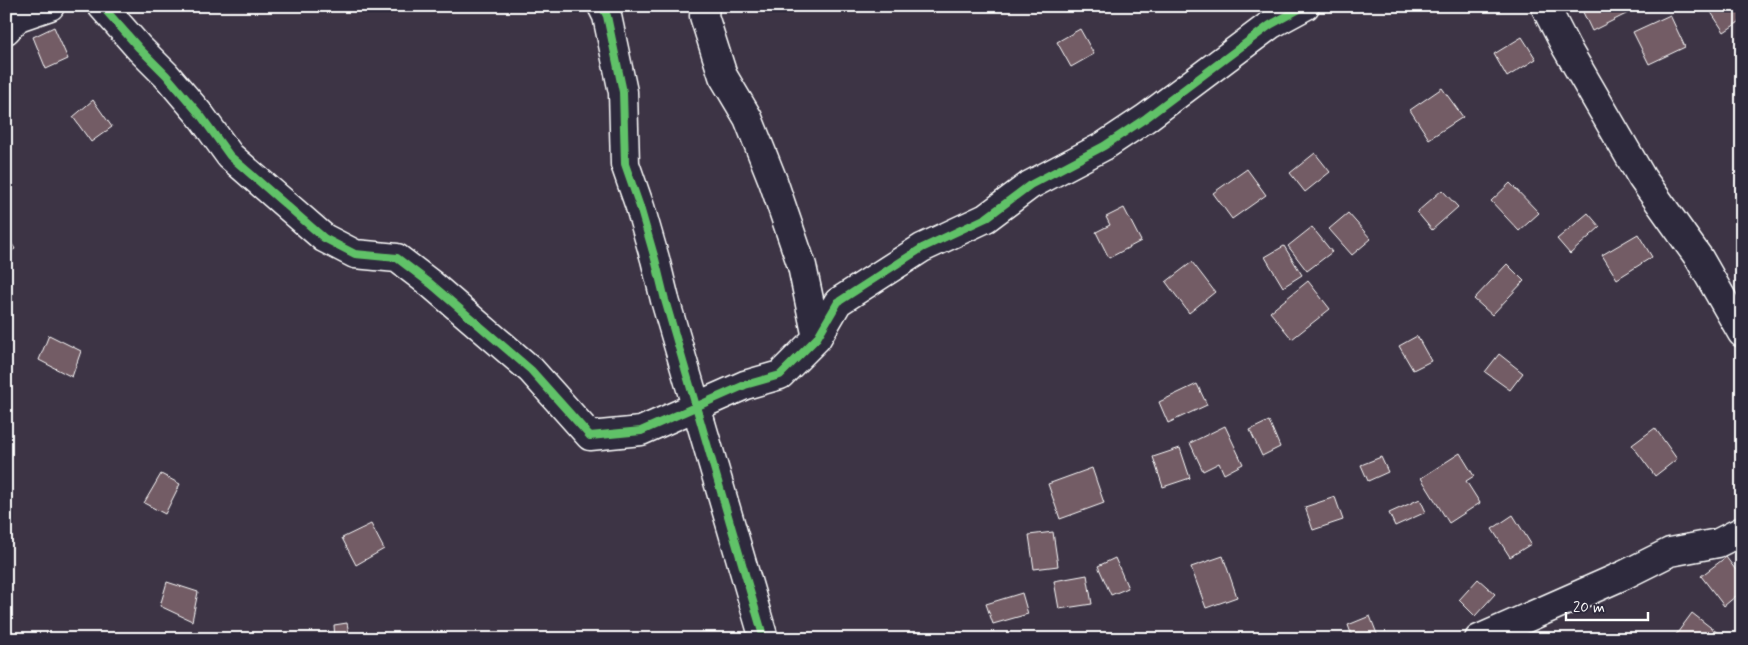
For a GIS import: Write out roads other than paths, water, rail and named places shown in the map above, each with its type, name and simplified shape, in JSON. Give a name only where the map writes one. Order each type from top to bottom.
[{"type":"street","points":[[6,30],[18,18],[50,6]]},
{"type":"street","points":[[102,6],[201,116],[230,156],[324,238],[355,254],[398,258],[432,284],[532,370],[590,436],[641,431],[745,385],[780,375],[817,338],[838,302],[922,248],[986,218],[1030,184],[1104,146],[1146,118],[1270,24],[1305,6]]},
{"type":"street","points":[[602,6],[607,16],[623,92],[625,164],[640,207],[665,300],[764,639]]},
{"type":"street","points":[[705,6],[704,16],[723,76],[748,118],[773,182],[802,266],[817,338]]},
{"type":"street","points":[[1545,6],[1566,47],[1642,178],[1699,258],[1742,333]]},
{"type":"street","points":[[1479,639],[1624,575],[1670,552],[1718,543],[1742,531]]}]
